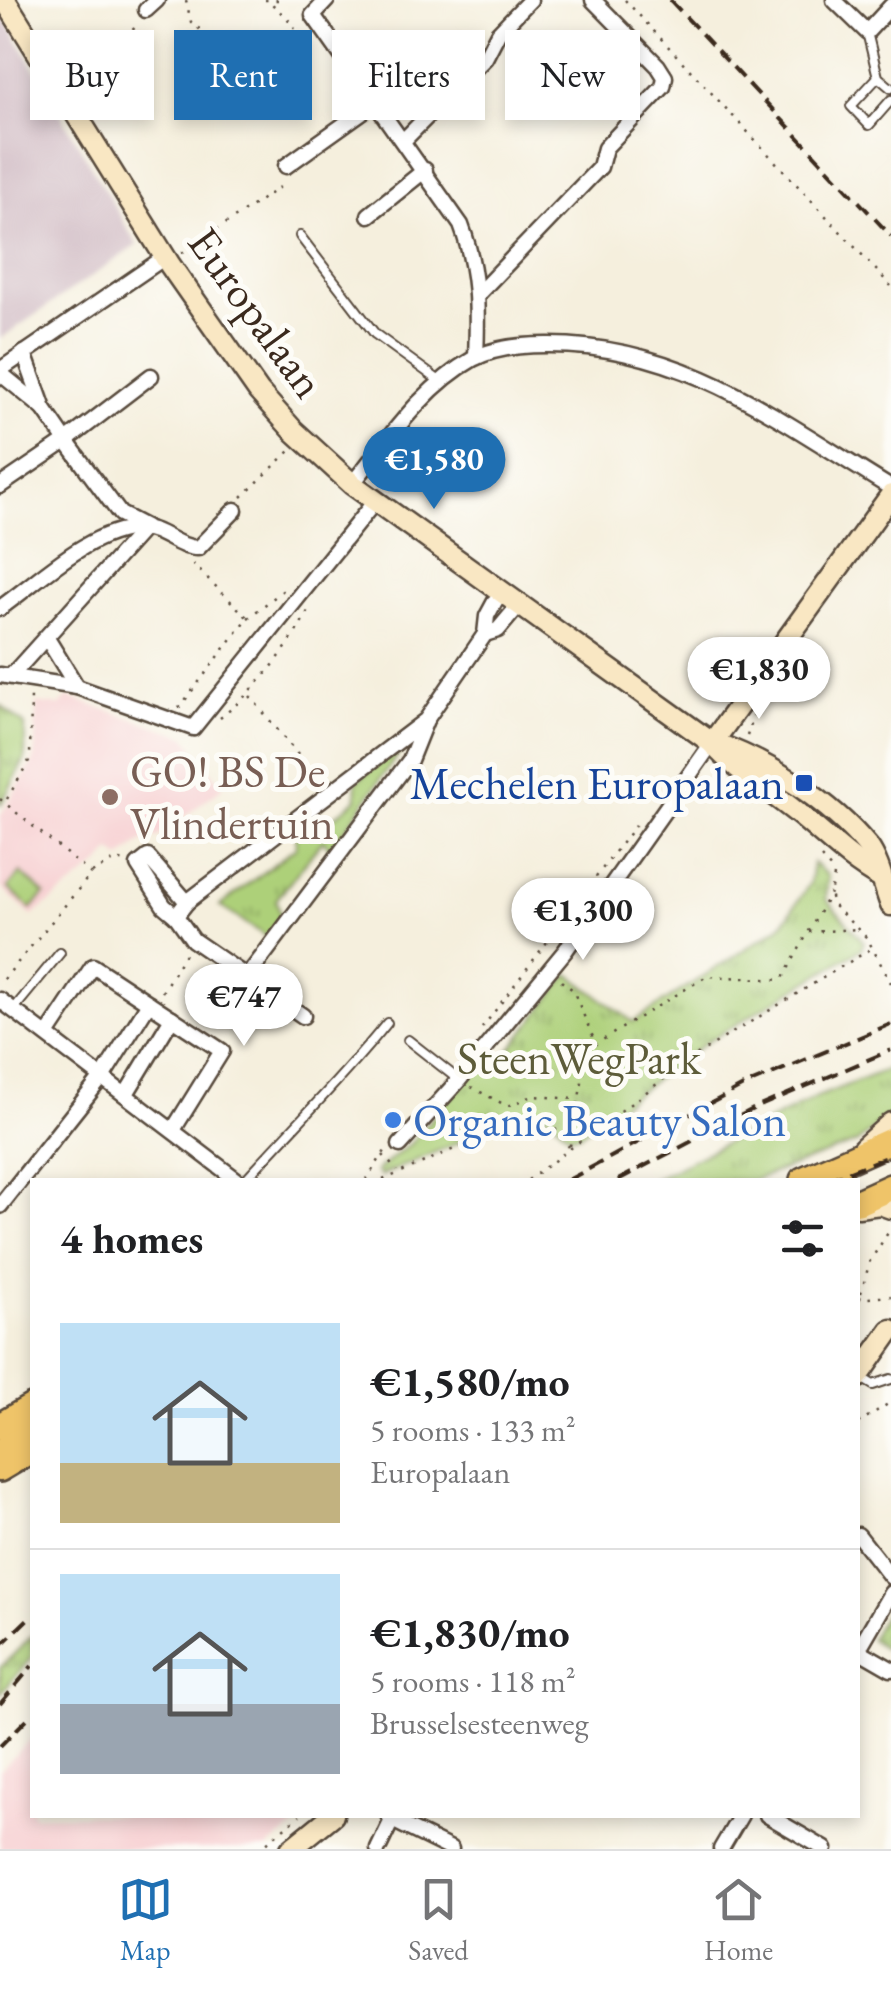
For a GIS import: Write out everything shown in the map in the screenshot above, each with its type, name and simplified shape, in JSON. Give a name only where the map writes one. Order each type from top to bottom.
[{"type":"highway","points":[[807,1178],[891,1141]]},
{"type":"highway","points":[[860,1204],[891,1187]]},
{"type":"highway","points":[[0,1426],[30,1408]]},
{"type":"highway","points":[[0,1452],[30,1435]]},
{"type":"main road","points":[[0,1470],[30,1451]]},
{"type":"street","name":"Europalaan","points":[[5,0],[30,40]]},
{"type":"street","points":[[328,0],[313,15],[332,43]]},
{"type":"street","points":[[403,141],[485,58],[498,32],[530,0]]},
{"type":"street","points":[[478,294],[600,168],[605,148],[664,88],[665,77],[658,66],[593,0]]},
{"type":"street","points":[[834,0],[867,32],[891,6]]},
{"type":"street","name":"Europalaan","points":[[81,120],[176,257],[260,392],[302,439],[352,484],[712,743],[734,768],[792,809],[852,862],[886,875]]},
{"type":"street","points":[[286,166],[351,120]]},
{"type":"street","points":[[386,120],[461,225],[472,254],[478,294],[476,356]]},
{"type":"street","points":[[368,215],[425,170]]},
{"type":"street","points":[[176,257],[0,372],[44,409],[120,514],[171,540],[198,548],[234,510]]},
{"type":"street","points":[[352,484],[441,382],[476,356],[517,345],[562,345],[615,348],[673,364],[737,394],[891,492],[548,971],[459,1080],[396,1144]]},
{"type":"street","points":[[24,353],[44,409]]},
{"type":"street","points":[[0,486],[151,376]]},
{"type":"street","points":[[6,676],[77,687],[192,728],[376,500]]},
{"type":"street","points":[[0,608],[108,532],[145,527]]},
{"type":"street","points":[[6,676],[48,640],[145,527]]},
{"type":"street","points":[[247,977],[410,760],[426,720],[485,634],[487,616],[500,592]]},
{"type":"street","points":[[485,634],[498,630],[518,605]]},
{"type":"street","points":[[48,640],[77,687]]},
{"type":"street","points":[[176,916],[187,902],[426,720]]},
{"type":"street","points":[[187,902],[148,858],[138,865],[164,906],[193,940],[303,1016]]},
{"type":"street","points":[[886,875],[891,905]]},
{"type":"street","points":[[47,1035],[92,966],[222,1051],[173,1130]]},
{"type":"street","points":[[0,1000],[234,1178]]},
{"type":"street","points":[[0,1206],[103,1076],[152,1005]]},
{"type":"street","points":[[126,1094],[172,1018]]},
{"type":"street","points":[[858,1154],[891,1123]]},
{"type":"street","points":[[860,1205],[891,1208]]},
{"type":"street","points":[[860,1373],[891,1330]]},
{"type":"street","points":[[860,1537],[891,1576]]},
{"type":"street","points":[[860,1647],[891,1594]]},
{"type":"street","points":[[860,1651],[891,1669]]},
{"type":"street","points":[[291,1849],[329,1818]]},
{"type":"street","points":[[378,1849],[390,1818],[451,1849]]},
{"type":"street","points":[[720,1849],[739,1818]]},
{"type":"street","points":[[772,1818],[824,1849]]},
{"type":"lane","points":[[867,32],[878,77],[891,88]]},
{"type":"lane","points":[[878,77],[852,106],[869,125],[891,100]]},
{"type":"lane","points":[[300,236],[375,334],[441,382]]},
{"type":"lane","points":[[13,1010],[60,954]]},
{"type":"lane","points":[[247,1178],[316,1100],[336,1086],[387,1023]]},
{"type":"lane","points":[[408,1040],[459,1080]]},
{"type":"lane","points":[[860,1377],[873,1385],[891,1379]]},
{"type":"path","points":[[186,0],[191,22],[207,33],[226,60],[248,79],[296,46],[294,25],[267,0]]},
{"type":"path","points":[[267,0],[284,0]]},
{"type":"path","points":[[624,0],[891,286]]},
{"type":"path","points":[[132,30],[151,5]]},
{"type":"path","points":[[176,257],[286,186],[286,166]]},
{"type":"path","points":[[234,510],[234,504],[302,439]]},
{"type":"path","points":[[170,720],[248,618],[171,540]]},
{"type":"path","points":[[32,680],[30,759],[3,800],[91,874]]},
{"type":"path","points":[[250,695],[328,792]]},
{"type":"path","points":[[753,744],[746,736],[756,708]]},
{"type":"path","points":[[473,1040],[650,806]]},
{"type":"path","points":[[0,984],[91,874],[116,860],[138,865]]},
{"type":"path","points":[[570,1148],[587,1055],[596,1044],[706,976],[782,980],[830,893],[835,874]]},
{"type":"path","points":[[830,893],[833,905],[874,947],[891,983]]},
{"type":"path","points":[[808,932],[860,929]]},
{"type":"path","points":[[152,1005],[193,940]]},
{"type":"path","points":[[531,1178],[732,1031],[874,947]]},
{"type":"path","points":[[548,971],[573,990],[596,1044]]},
{"type":"path","points":[[459,1080],[508,1106],[533,1096],[577,1099]]},
{"type":"path","points":[[387,1178],[528,1117],[550,1122],[570,1148]]},
{"type":"path","points":[[367,1178],[382,1153],[396,1144]]},
{"type":"path","points":[[382,1153],[398,1172]]},
{"type":"path","points":[[860,1299],[870,1262],[891,1228]]},
{"type":"path","points":[[860,1299],[891,1296]]},
{"type":"path","points":[[860,1422],[891,1402]]},
{"type":"path","points":[[258,1849],[296,1818]]},
{"type":"shaded area","points":[[0,10],[30,61],[30,120],[64,120],[137,245],[0,339]]},
{"type":"shaded area","name":"GO! BS De Vlindertuin","points":[[68,697],[185,736],[223,787],[156,838],[152,834],[121,858],[111,851],[98,866],[32,916],[0,887],[0,816],[35,758],[36,703],[60,706]]},
{"type":"shaded area","points":[[30,1740],[30,1818],[306,1818],[266,1849],[0,1849],[0,1771]]},
{"type":"green space","points":[[0,705],[25,725],[25,759],[0,806]]},
{"type":"green space","points":[[403,747],[331,850],[323,840],[276,900],[281,916],[267,937],[220,906],[296,847],[295,830],[309,818],[314,833],[357,799],[356,782],[396,748]]},
{"type":"green space","name":"SteenWegPark","points":[[813,863],[828,876],[826,899],[864,942],[861,949],[707,1042],[580,1134],[569,1135],[550,1117],[529,1112],[380,1176],[376,1171],[410,1144],[481,1060],[494,1070],[569,974],[633,1022],[782,925],[810,883]]},
{"type":"green space","points":[[21,873],[45,894],[31,909],[8,888]]},
{"type":"green space","points":[[891,1068],[891,1116],[856,1143],[760,1178],[656,1178],[817,1097]]},
{"type":"green space","points":[[891,1604],[891,1652],[870,1639]]},
{"type":"green space","points":[[30,1638],[30,1659],[0,1694],[0,1668]]},
{"type":"railway","points":[[670,0],[891,236]]},
{"type":"railway","points":[[572,1178],[743,1086],[891,1024]]},
{"type":"railway","points":[[622,1178],[755,1108],[891,1050]]},
{"type":"railway","points":[[832,1178],[891,1155]]},
{"type":"railway","points":[[0,1646],[30,1617]]},
{"type":"railway","points":[[0,1704],[30,1668]]},
{"type":"railway","points":[[0,1746],[30,1716]]},
{"type":"place","name":"Mechelen Europalaan","points":[[804,783]]},
{"type":"place","name":"GO! BS De Vlindertuin","points":[[110,797]]},
{"type":"place","name":"Organic Beauty Salon","points":[[393,1120]]}]
